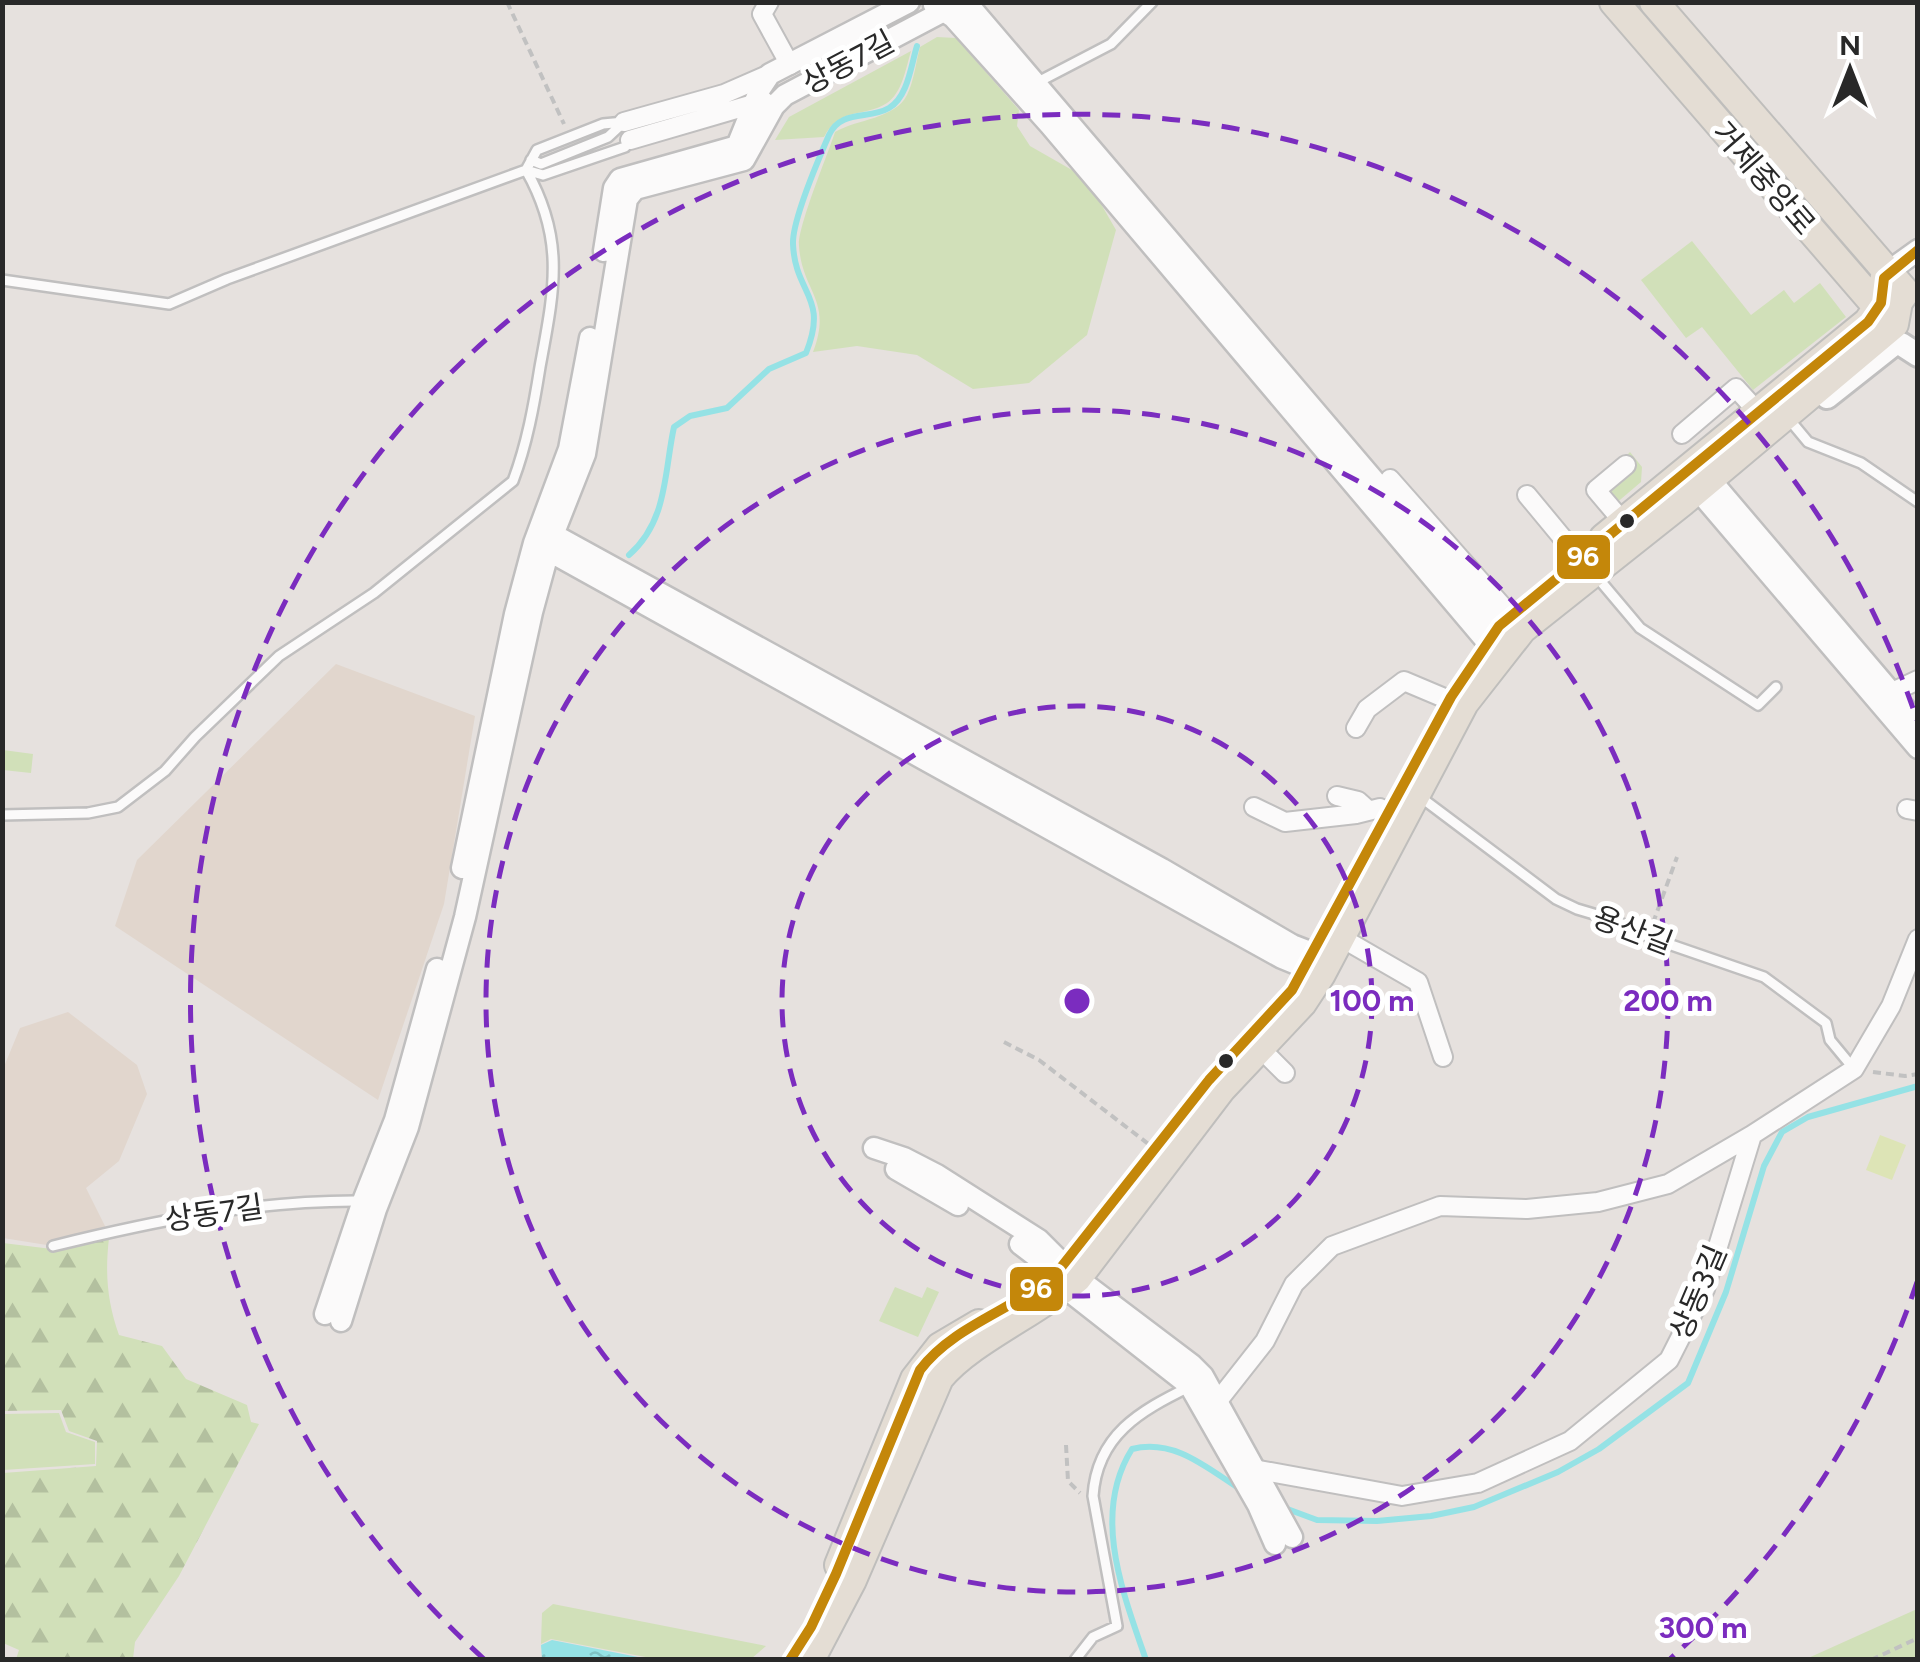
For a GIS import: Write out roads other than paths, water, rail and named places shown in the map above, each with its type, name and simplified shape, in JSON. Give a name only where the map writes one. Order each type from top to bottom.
[{"type":"main road","name":"거제중앙로","points":[[1614,2],[1918,352]]},
{"type":"main road","name":"거제중앙로","points":[[1654,2],[1907,287]]},
{"type":"main road","points":[[1586,565],[1624,522],[1700,478],[1758,411],[1854,347],[1863,305],[1832,269],[1829,254]]},
{"type":"main road","points":[[810,1660],[852,1580],[938,1378],[1066,1276],[1221,1089],[1302,1003],[1395,801],[1449,700],[1501,636],[1700,478],[1886,316],[1884,278],[1907,287]]},
{"type":"main road","points":[[1700,478],[1722,481],[1894,344],[1918,352]]},
{"type":"main road","points":[[1395,801],[1464,704],[1501,636]]},
{"type":"main road","points":[[790,1660],[836,1574],[920,1370],[940,1348],[1066,1276],[1154,1148],[1209,1080],[1322,958]]},
{"type":"street","points":[[769,2],[762,14],[790,65]]},
{"type":"street","name":"상동7길","points":[[627,131],[790,65],[909,2]]},
{"type":"street","points":[[950,5],[1036,84],[1501,636]]},
{"type":"street","points":[[950,5],[1050,125],[1501,636]]},
{"type":"street","name":"상동7길","points":[[627,131],[712,117],[789,93],[950,5]]},
{"type":"street","name":"상동7길","points":[[734,153],[770,74]]},
{"type":"street","name":"상동7길","points":[[734,153],[752,149],[774,106],[789,93]]},
{"type":"street","points":[[333,1318],[370,1205],[452,915],[515,614],[544,539],[569,450],[616,183],[628,176],[734,153],[738,139],[731,123],[712,117]]},
{"type":"street","points":[[1907,287],[1918,250]]},
{"type":"street","points":[[1682,434],[1736,388],[1758,411]]},
{"type":"street","points":[[1624,522],[1596,490],[1626,464]]},
{"type":"street","points":[[1700,478],[1918,724]]},
{"type":"street","points":[[1390,479],[1501,636]]},
{"type":"street","points":[[1527,495],[1586,565]]},
{"type":"street","points":[[544,539],[1322,958],[1418,982],[1442,1056]]},
{"type":"street","points":[[1893,700],[1918,680]]},
{"type":"street","points":[[1356,728],[1367,709],[1404,681],[1449,700]]},
{"type":"street","points":[[1893,700],[1918,748]]},
{"type":"street","points":[[1337,796],[1358,801],[1395,801]]},
{"type":"street","points":[[1254,807],[1286,822],[1356,814],[1395,801]]},
{"type":"street","points":[[1212,1409],[1266,1341],[1294,1284],[1332,1246],[1440,1206],[1526,1208],[1580,1204],[1668,1184],[1854,1069],[1891,1006],[1918,939]]},
{"type":"street","points":[[1262,1049],[1285,1073]]},
{"type":"street","name":"상동3길","points":[[1252,1478],[1402,1496],[1478,1484],[1570,1442],[1669,1360],[1705,1289],[1752,1134]]},
{"type":"street","points":[[872,1155],[904,1158],[1039,1240],[1066,1276],[1197,1381],[1284,1541],[1280,1514],[1264,1499]]},
{"type":"street","points":[[1212,1409],[1234,1462],[1252,1478]]},
{"type":"lane","points":[[1036,84],[1111,44],[1152,2]]},
{"type":"lane","points":[[2,280],[169,304],[528,165],[537,150],[603,124],[627,131],[625,147],[543,175],[528,165]]},
{"type":"lane","points":[[2,815],[88,813],[118,807],[165,771],[280,656],[374,593],[513,480],[537,388],[554,290],[548,218],[528,165]]},
{"type":"lane","points":[[1793,424],[1808,442],[1861,462],[1918,502]]},
{"type":"lane","points":[[1586,565],[1640,628],[1758,705],[1776,687]]},
{"type":"lane","name":"용산길","points":[[1395,801],[1576,909],[1764,976],[1826,1024],[1830,1040],[1854,1069]]},
{"type":"lane","name":"상동7길","points":[[52,1246],[153,1221],[297,1200],[370,1205]]},
{"type":"lane","points":[[1075,1660],[1093,1638],[1117,1626],[1094,1477],[1124,1426],[1144,1409],[1197,1381]]},
{"type":"water","points":[[552,1640],[648,1659],[542,1659],[541,1645]]},
{"type":"waterway","points":[[629,555],[642,542],[658,511],[674,427],[690,416],[727,408],[769,369],[806,353],[812,334],[813,307],[799,275],[793,244],[807,190],[834,127],[848,118],[881,112],[901,96],[917,46]]},
{"type":"waterway","points":[[1282,1507],[1317,1520],[1377,1521],[1431,1516],[1474,1507],[1558,1472],[1599,1449],[1688,1383],[1726,1292],[1764,1166],[1782,1132],[1808,1117],[1918,1086]]},
{"type":"waterway","points":[[1146,1660],[1121,1581],[1112,1527],[1120,1474],[1132,1449],[1148,1447],[1177,1452],[1243,1491]]}]
